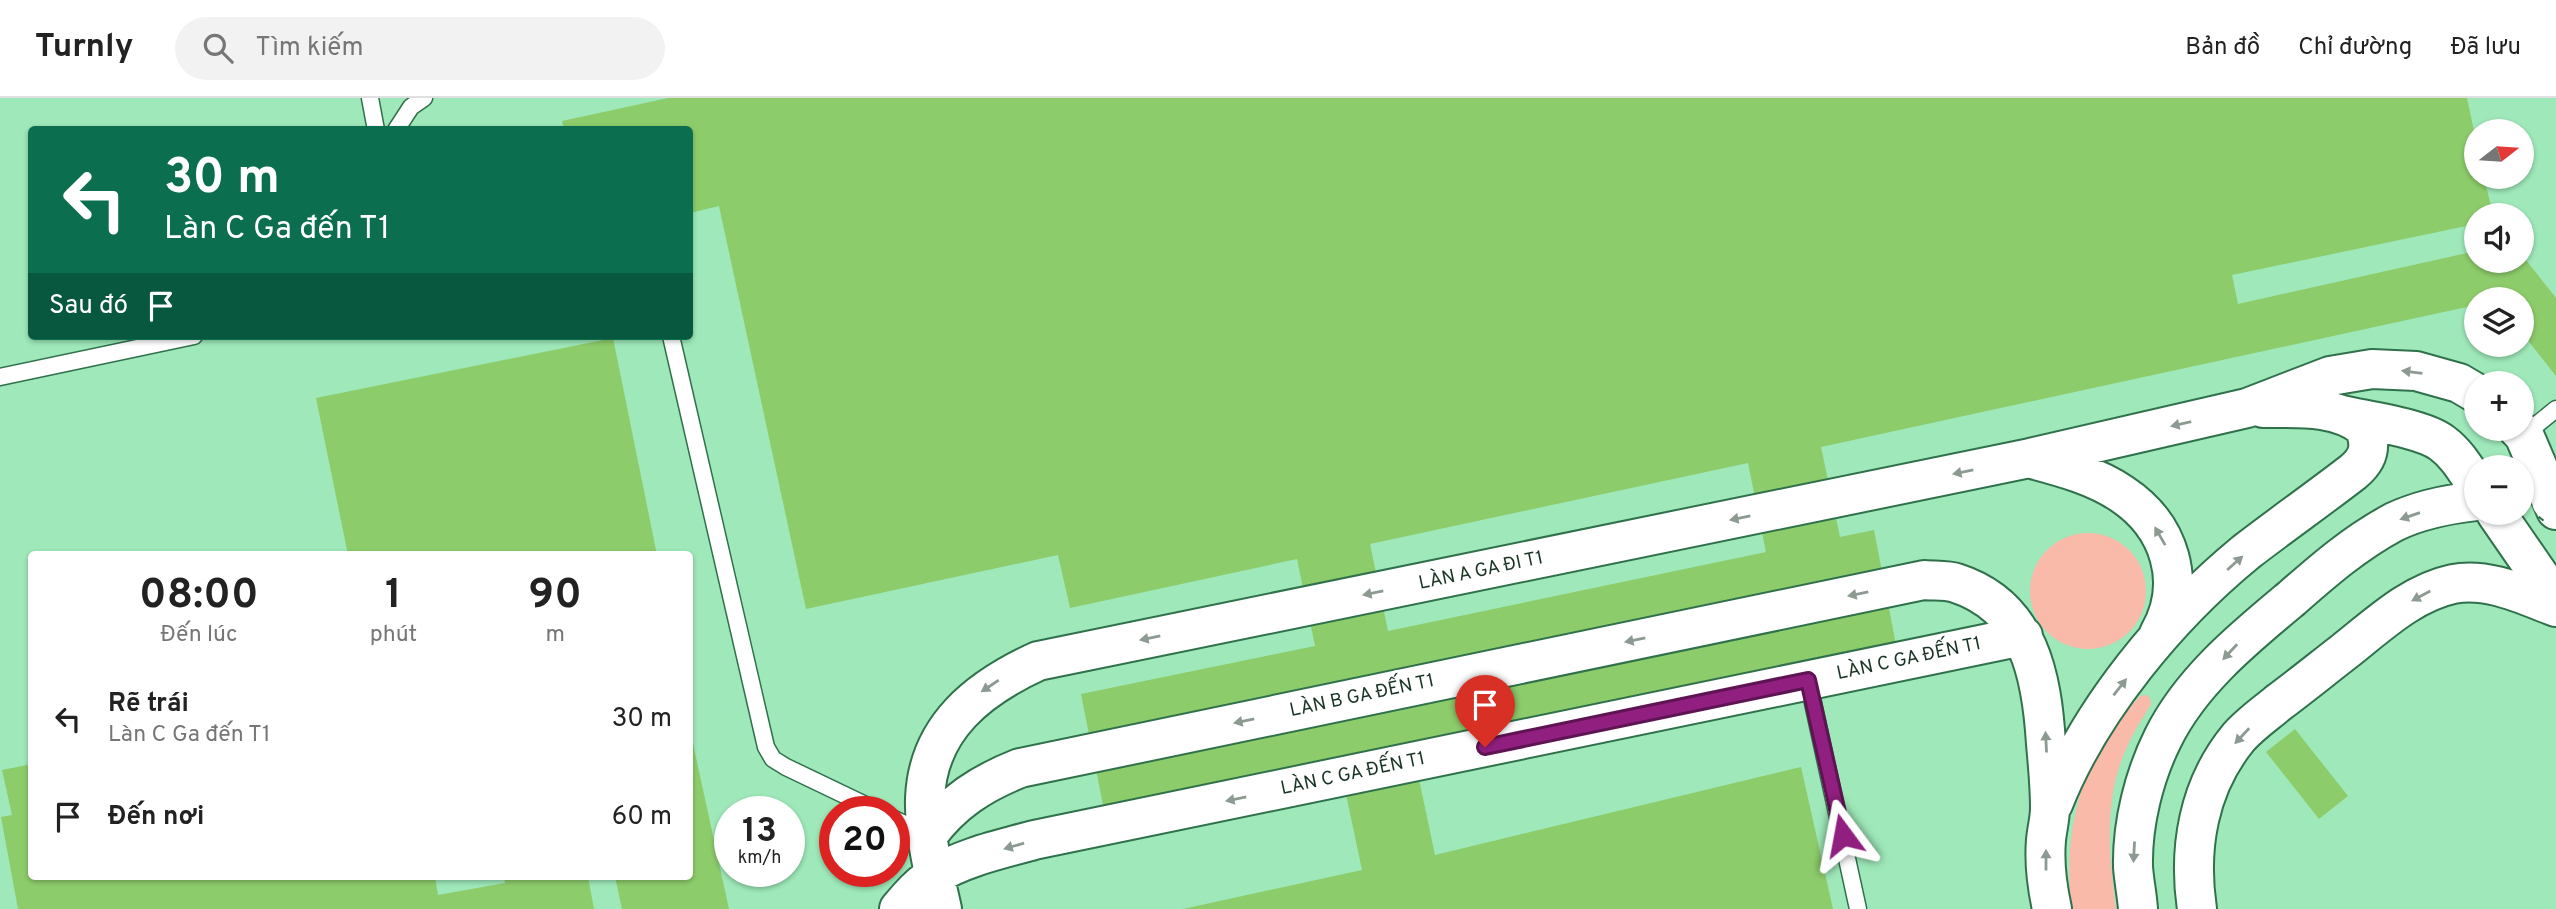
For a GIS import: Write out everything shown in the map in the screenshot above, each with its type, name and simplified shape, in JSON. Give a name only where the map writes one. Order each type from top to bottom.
[{"type":"street","points":[[2247,408],[2330,376],[2372,369],[2416,371],[2464,386]]},
{"type":"street","points":[[2050,810],[2066,771],[2084,738],[2152,646],[2203,592],[2245,554],[2361,465],[2370,448],[2364,427],[2345,415],[2328,411],[2247,408]]},
{"type":"street","name":"LÀN A GA ĐI T1","points":[[938,892],[911,827],[925,798],[929,770],[943,738],[962,710],[982,691],[1007,675],[1038,661],[2030,458],[2247,408]]},
{"type":"street","points":[[2328,411],[2428,435],[2455,454],[2464,467]]},
{"type":"street","points":[[2524,441],[2548,504]]},
{"type":"street","points":[[2030,458],[2082,475],[2120,492],[2135,503],[2156,529],[2164,542],[2174,577],[2170,613],[2152,646]]},
{"type":"street","points":[[2138,909],[2133,867],[2136,827],[2146,782],[2162,739],[2180,708],[2235,646],[2355,544],[2397,521],[2430,509],[2464,503]]},
{"type":"street","points":[[2506,525],[2550,581]]},
{"type":"street","name":"LÀN B GA ĐẾN T1","points":[[911,827],[941,817],[976,788],[1020,768],[1043,762],[1924,580],[1954,582],[1982,594],[2003,612],[2023,636]]},
{"type":"street","points":[[2197,909],[2193,880],[2194,837],[2217,768],[2239,737],[2408,603],[2428,591],[2454,584],[2477,582],[2550,581]]},
{"type":"street","points":[[2477,582],[2556,607]]},
{"type":"street","points":[[2023,636],[2032,654],[2044,706],[2050,810],[2046,868],[2052,909]]},
{"type":"street","name":"LÀN C GA ĐẾN T1","points":[[899,909],[909,896],[938,892],[983,854],[1034,840],[2023,636]]},
{"type":"lane","points":[[370,98],[375,126]]},
{"type":"lane","points":[[399,126],[411,107],[424,98]]},
{"type":"lane","points":[[0,377],[175,340]]},
{"type":"lane","points":[[672,340],[766,747],[774,759],[786,767],[847,796]]},
{"type":"lane","points":[[2534,423],[2556,409]]},
{"type":"lane","points":[[1808,680],[1858,909]]},
{"type":"shaded area","points":[[0,98],[2556,98],[2556,909],[0,909]]},
{"type":"shaded area","points":[[2088,533],[2110,538],[2129,550],[2141,569],[2146,591],[2141,613],[2129,632],[2110,644],[2088,649],[2066,644],[2047,632],[2035,613],[2030,591],[2035,569],[2047,550],[2066,538]]},
{"type":"shaded area","points":[[2147,695],[2151,704],[2132,736],[2119,766],[2111,806],[2111,868],[2116,909],[2072,909],[2069,862],[2081,792],[2099,748],[2111,728],[2140,696]]},
{"type":"building","points":[[668,98],[2467,98],[2472,119],[2464,119],[2464,189],[2487,189],[2490,203],[2464,203],[2464,227],[2232,275],[2238,304],[2464,254],[2464,273],[2534,273],[2534,270],[2556,298],[2556,376],[2534,348],[2534,287],[2464,287],[2464,308],[1821,447],[1840,537],[1874,530],[1896,645],[1412,746],[1435,855],[1801,767],[1833,909],[1183,909],[1362,870],[1339,761],[1104,810],[1081,694],[1315,646],[1297,559],[1070,608],[1058,555],[806,609],[719,206],[693,212],[693,126],[563,126],[562,121]],"holes":[[[1748,463],[1766,552],[1388,631],[1370,544]]]},
{"type":"building","points":[[613,340],[656,551],[347,551],[316,398]]},
{"type":"building","points":[[2295,729],[2348,796],[2319,819],[2266,752]]},
{"type":"building","points":[[693,744],[714,840],[714,887],[724,887],[729,909],[622,909],[616,880],[693,880]]},
{"type":"building","points":[[28,765],[28,880],[436,880],[438,895],[505,883],[504,880],[589,880],[594,909],[18,909],[1,817],[12,815],[2,770]]},
{"type":"route","points":[[1485,747],[1808,680],[1843,835]]}]
